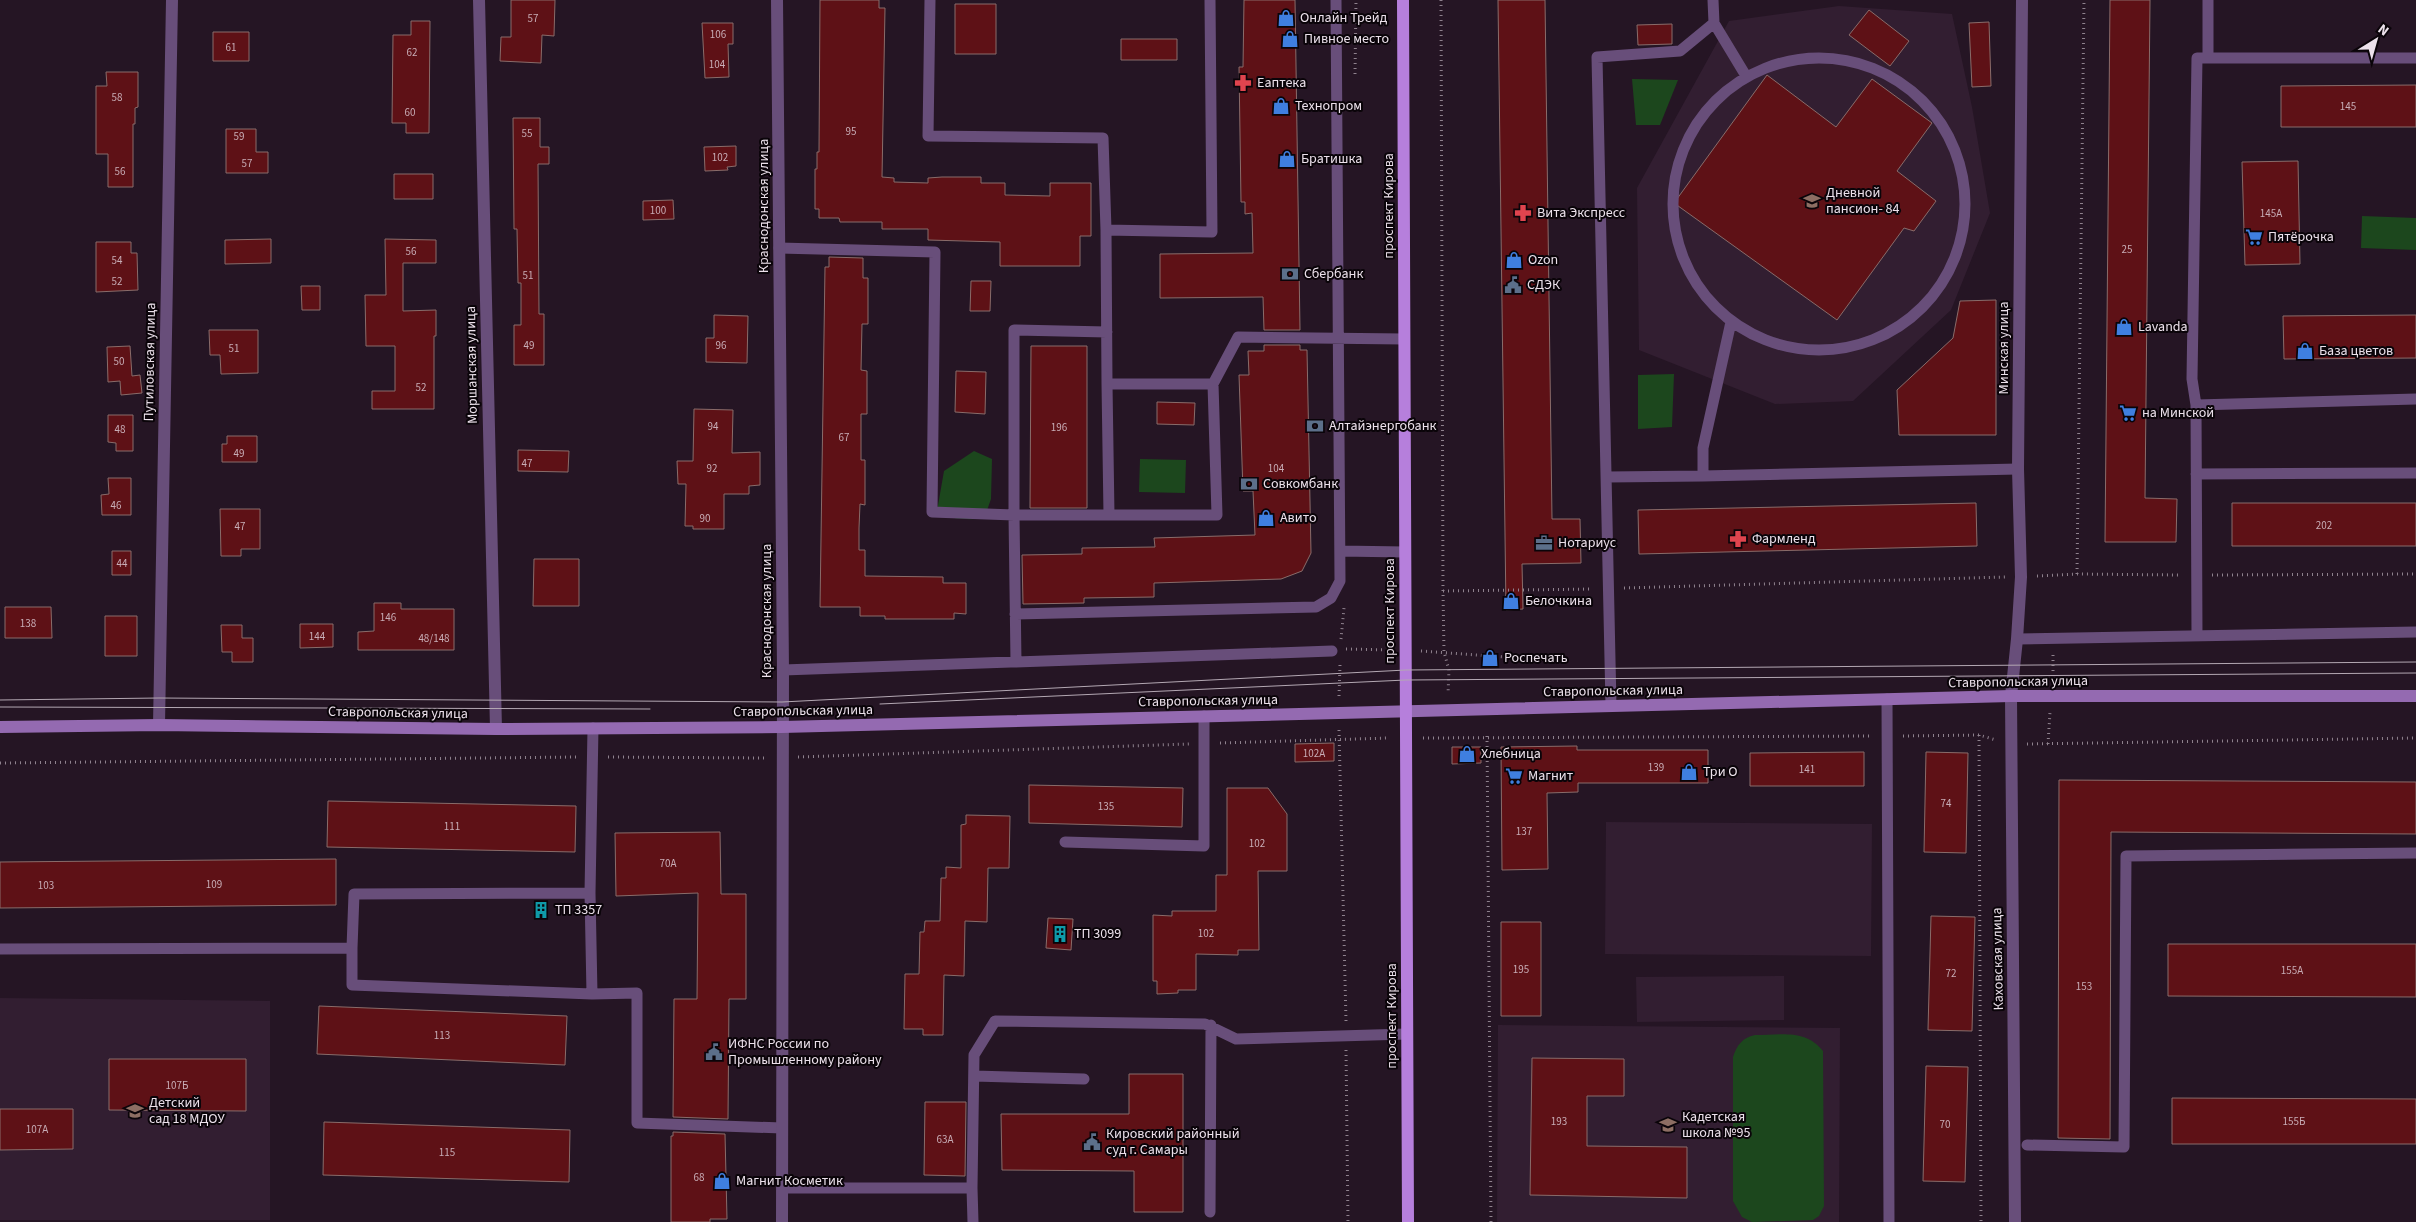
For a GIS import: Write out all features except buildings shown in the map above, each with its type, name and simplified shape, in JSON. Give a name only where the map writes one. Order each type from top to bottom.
[{"type":"main road","name":"проспект Кирова","points":[[1403,0],[1408,1222]]},
{"type":"street","name":"Путиловская улица","points":[[159,725],[172,0]]},
{"type":"street","name":"Моршанская улица","points":[[479,0],[496,729]]},
{"type":"street","name":"Краснодонская улица","points":[[777,0],[783,670],[782,1222]]},
{"type":"street","name":"Минская улица","points":[[2011,696],[2018,639],[2021,577],[2018,469],[2022,0]]},
{"type":"street","name":"Ставропольская улица","points":[[0,727],[159,725],[496,729],[782,727],[2011,696],[2416,696]]},
{"type":"street","name":"Каховская улица","points":[[2011,696],[2015,1222]]},
{"type":"lane","points":[[930,0],[928,136],[1103,138],[1106,230],[1109,515]]},
{"type":"lane","points":[[1106,230],[1212,232],[1210,0]]},
{"type":"lane","points":[[1015,614],[1316,607],[1331,598],[1340,581],[1336,0]]},
{"type":"lane","points":[[1714,0],[1714,23],[1746,76]]},
{"type":"lane","points":[[2208,0],[2208,58]]},
{"type":"lane","points":[[1611,706],[1597,57],[1680,51],[1714,23]]},
{"type":"lane","points":[[1827,57],[1883,71],[1936,114],[1961,163],[1967,208],[1958,257],[1925,308],[1880,339],[1849,349],[1787,348],[1731,322],[1700,290],[1676,238],[1673,186],[1686,142],[1712,103],[1746,76],[1783,62],[1827,57]]},
{"type":"lane","points":[[2197,636],[2196,405],[2192,379],[2197,58],[2416,58]]},
{"type":"lane","points":[[779,248],[935,252],[932,512],[1014,515],[1217,515],[1213,384],[1238,337],[1404,339]]},
{"type":"lane","points":[[1703,476],[1703,448],[1731,322]]},
{"type":"lane","points":[[1016,662],[1014,330],[1107,332]]},
{"type":"lane","points":[[1107,384],[1213,384]]},
{"type":"lane","points":[[2196,405],[2416,399]]},
{"type":"lane","points":[[1607,477],[2018,469]]},
{"type":"lane","points":[[2196,474],[2416,474]]},
{"type":"lane","points":[[1340,551],[1405,552]]},
{"type":"lane","points":[[2018,639],[2416,632]]},
{"type":"lane","points":[[783,670],[1336,650]]},
{"type":"lane","points":[[1887,699],[1889,1222]]},
{"type":"lane","points":[[1065,842],[1204,846],[1204,716]]},
{"type":"lane","points":[[592,994],[590,893],[593,728]]},
{"type":"lane","points":[[2027,1145],[2124,1147],[2126,856],[2416,853]]},
{"type":"lane","points":[[590,893],[354,894],[352,985],[592,994],[637,993],[637,1123],[782,1128]]},
{"type":"lane","points":[[0,949],[352,948]]},
{"type":"lane","points":[[973,1222],[974,1055],[996,1021],[1211,1025],[1236,1039],[1346,1034],[1407,1034]]},
{"type":"lane","points":[[1210,1212],[1211,1025]]},
{"type":"lane","points":[[974,1076],[1084,1079]]},
{"type":"lane","points":[[782,1188],[972,1188]]},
{"type":"path","points":[[1441,0],[1443,591],[1444,652],[1449,670],[1447,737],[1979,735],[2011,744],[2416,738]]},
{"type":"path","points":[[2077,574],[2084,0]]},
{"type":"path","points":[[1443,591],[1609,589],[2077,574],[2416,574]]},
{"type":"path","points":[[1336,650],[1406,650],[1561,661]]},
{"type":"path","points":[[1979,735],[1981,1222]]},
{"type":"path","points":[[1487,736],[1490,1222]]},
{"type":"path","points":[[1210,743],[1340,739],[1348,1222]]},
{"type":"path","points":[[0,763],[593,757],[782,758],[1190,744]]},
{"type":"shaded area","name":"Дневной пансион- 84","points":[[1839,6],[1952,14],[1972,107],[1990,213],[1951,310],[1853,401],[1775,404],[1639,350],[1637,188],[1729,21]]},
{"type":"shaded area","points":[[1606,822],[1872,824],[1871,956],[1605,954]]},
{"type":"shaded area","points":[[1784,976],[1784,1020],[1637,1022],[1636,977]]},
{"type":"shaded area","name":"Детский сад 18 МДОУ","points":[[0,998],[270,1001],[270,1220],[0,1220]]},
{"type":"shaded area","name":"Кадетская школа №95","points":[[1498,1025],[1840,1028],[1839,1222],[1497,1222]]},
{"type":"green space","points":[[1632,79],[1678,80],[1660,125],[1636,125]]},
{"type":"green space","points":[[2362,216],[2416,218],[2416,250],[2361,248]]},
{"type":"green space","points":[[1674,374],[1672,427],[1638,429],[1638,375]]},
{"type":"green space","points":[[974,451],[992,459],[991,499],[984,519],[959,519],[942,514],[937,511],[944,471]]},
{"type":"green space","points":[[1140,459],[1186,460],[1185,493],[1139,492]]},
{"type":"green space","points":[[1783,1034],[1801,1036],[1809,1039],[1823,1051],[1824,1206],[1819,1216],[1813,1220],[1752,1222],[1742,1217],[1733,1201],[1733,1057],[1741,1043],[1755,1035]]},
{"type":"tram line","points":[[0,700],[159,698],[782,702],[1406,670],[2416,662]]},
{"type":"tram line","points":[[880,704],[1406,680],[2416,673]]},
{"type":"tram line","points":[[0,707],[650,709]]},
{"type":"place","name":"Онлайн Трейд","points":[[1286,18]]},
{"type":"place","name":"Пивное место","points":[[1290,39]]},
{"type":"place","name":"Еаптека","points":[[1243,83]]},
{"type":"place","name":"Технопром","points":[[1281,106]]},
{"type":"place","name":"Братишка","points":[[1287,159]]},
{"type":"place","name":"Дневной пансион- 84","points":[[1812,201]]},
{"type":"place","name":"Вита Экспресс","points":[[1523,213]]},
{"type":"place","name":"Пятёрочка","points":[[2254,237]]},
{"type":"place","name":"Ozon","points":[[1514,260]]},
{"type":"place","name":"Сбербанк","points":[[1290,274]]},
{"type":"place","name":"СДЭК","points":[[1513,285]]},
{"type":"place","name":"Lavanda","points":[[2124,327]]},
{"type":"place","name":"База цветов","points":[[2305,351]]},
{"type":"place","name":"на Минской","points":[[2128,413]]},
{"type":"place","name":"Алтайэнергобанк","points":[[1315,426]]},
{"type":"place","name":"Совкомбанк","points":[[1249,484]]},
{"type":"place","name":"Авито","points":[[1266,518]]},
{"type":"place","name":"Фармленд","points":[[1738,539]]},
{"type":"place","name":"Нотариус","points":[[1544,543]]},
{"type":"place","name":"Белочкина","points":[[1511,601]]},
{"type":"place","name":"Роспечать","points":[[1490,658]]},
{"type":"place","name":"Хлебница","points":[[1467,754]]},
{"type":"place","name":"Три О","points":[[1689,772]]},
{"type":"place","name":"Магнит","points":[[1514,776]]},
{"type":"place","name":"ТП 3357","points":[[541,910]]},
{"type":"place","name":"ТП 3099","points":[[1060,934]]},
{"type":"place","name":"ИФНС России по Промышленному району","points":[[714,1052]]},
{"type":"place","name":"Детский сад 18 МДОУ","points":[[135,1111]]},
{"type":"place","name":"Кадетская школа №95","points":[[1668,1125]]},
{"type":"place","name":"Кировский районный суд г. Самары","points":[[1092,1142]]},
{"type":"place","name":"Магнит Косметик","points":[[722,1181]]}]
